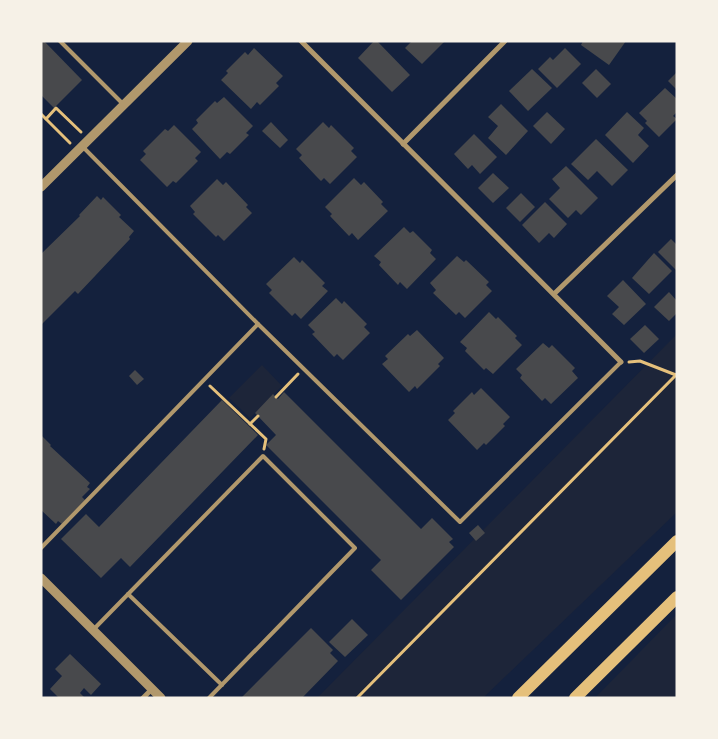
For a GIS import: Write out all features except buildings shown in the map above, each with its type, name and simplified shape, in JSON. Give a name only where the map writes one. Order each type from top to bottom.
[{"type":"main road","points":[[518,698],[677,541]]},
{"type":"main road","points":[[575,698],[677,597]]},
{"type":"street","points":[[41,187],[188,41]]},
{"type":"street","points":[[301,41],[621,362]]},
{"type":"street","points":[[403,144],[506,41]]},
{"type":"street","points":[[554,294],[677,175]]},
{"type":"street","points":[[41,578],[161,698]]},
{"type":"street","points":[[143,698],[152,689]]},
{"type":"lane","points":[[60,41],[124,105]]},
{"type":"lane","points":[[83,145],[258,324],[460,522],[621,362]]},
{"type":"lane","points":[[41,548],[258,324]]},
{"type":"lane","points":[[93,630],[263,456],[355,548],[209,698]]},
{"type":"lane","points":[[128,594],[222,685]]},
{"type":"path","points":[[46,118],[56,108],[83,145]]},
{"type":"path","points":[[41,114],[83,145]]},
{"type":"path","points":[[357,698],[676,374],[640,362],[621,362]]},
{"type":"path","points":[[276,397],[304,369]]},
{"type":"path","points":[[204,380],[266,439],[263,456]]},
{"type":"path","points":[[250,424],[258,416]]},
{"type":"shaded area","points":[[677,334],[677,512],[483,698],[317,698]]},
{"type":"shaded area","points":[[262,365],[282,386],[250,418],[229,398]]},
{"type":"shaded area","points":[[677,614],[677,698],[595,698]]}]
